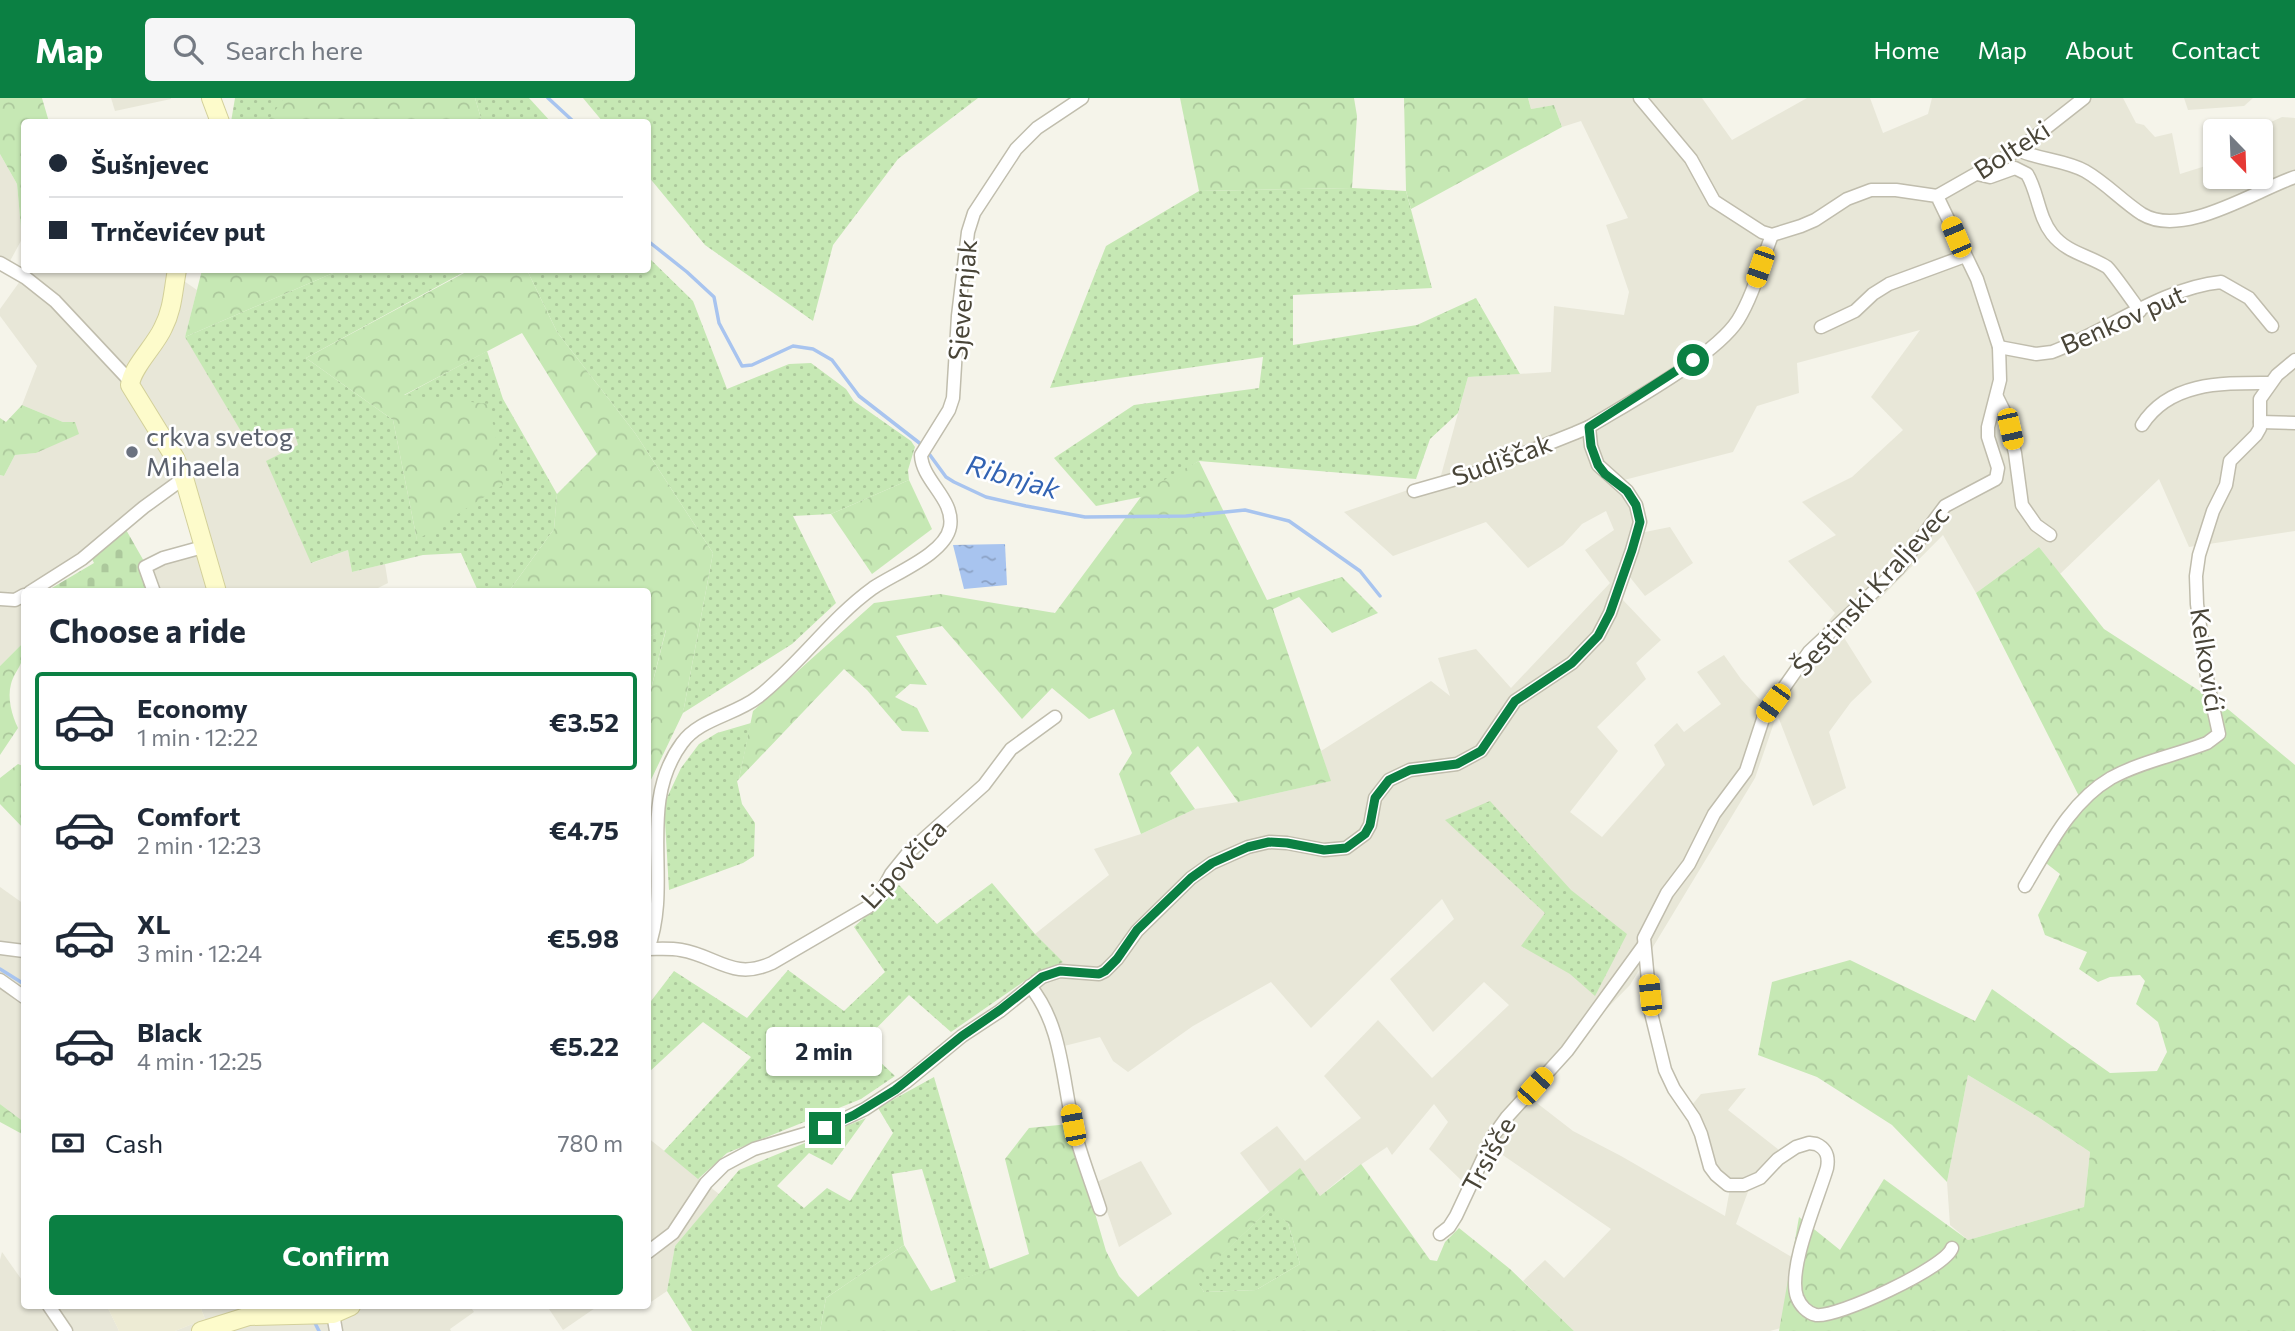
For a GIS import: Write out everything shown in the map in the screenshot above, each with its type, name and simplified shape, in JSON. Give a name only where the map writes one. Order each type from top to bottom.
[{"type":"street","points":[[211,98],[219,119]]},
{"type":"street","name":"Sjevernjak","points":[[651,937],[655,922],[659,795],[669,766],[682,742],[697,730],[735,712],[759,696],[786,673],[838,616],[872,589],[932,552],[948,535],[951,523],[948,509],[923,467],[921,455],[949,410],[956,385],[958,316],[966,268],[968,232],[974,213],[1016,149],[1037,128],[1082,98]]},
{"type":"street","points":[[1640,98],[1691,159],[1714,201],[1754,228],[1772,234],[1815,220],[1847,199],[1871,190],[1896,190],[1937,196]]},
{"type":"street","name":"Bolteki","points":[[1937,196],[2018,150],[2084,98]]},
{"type":"street","points":[[2018,150],[2087,172],[2143,215],[2159,219],[2185,219],[2207,214],[2251,198],[2295,177]]},
{"type":"street","points":[[1978,174],[1990,177],[2015,168],[2026,174],[2050,232],[2070,250],[2110,268],[2140,311]]},
{"type":"street","name":"Šestinski Kraljevec","points":[[1937,196],[1977,279],[1999,347],[2000,380],[1988,427],[1988,437],[1998,468],[1996,479],[1945,506],[1898,569],[1809,652],[1764,716],[1746,771],[1714,814],[1689,864],[1667,893],[1647,931],[1644,945],[1651,1013],[1665,1070],[1674,1089],[1694,1118],[1710,1167],[1716,1175],[1728,1185],[1744,1185],[1760,1178],[1778,1159],[1803,1144],[1816,1144],[1826,1153],[1829,1160],[1827,1168],[1797,1266],[1795,1287],[1804,1309],[1816,1315],[1824,1314],[1876,1295],[1936,1265],[1952,1252],[1952,1248]]},
{"type":"street","name":"Sudiščak","points":[[1414,491],[1470,475],[1589,427],[1674,374],[1728,332],[1738,320],[1772,234]]},
{"type":"street","points":[[1821,327],[1855,311],[1873,294],[1889,284],[1965,256]]},
{"type":"street","points":[[0,263],[26,278],[55,301],[130,381],[132,389],[176,458],[215,588]]},
{"type":"street","points":[[130,381],[159,337],[169,315],[176,273]]},
{"type":"street","name":"Benkov put","points":[[1999,347],[2027,354],[2052,352],[2178,293],[2221,282],[2249,298],[2272,326]]},
{"type":"street","points":[[2142,425],[2164,401],[2184,392],[2230,383],[2270,383],[2295,360]]},
{"type":"street","name":"Kelkovići","points":[[2025,886],[2048,846],[2072,813],[2109,779],[2207,743],[2219,734],[2198,620],[2197,566],[2213,511],[2226,485],[2230,461],[2256,435],[2260,422],[2260,399],[2270,383]]},
{"type":"street","points":[[1997,397],[2005,413],[2015,453],[2022,505],[2036,525],[2050,535]]},
{"type":"street","points":[[2260,422],[2295,423]]},
{"type":"street","points":[[651,1250],[673,1233],[706,1183],[724,1165],[754,1149],[825,1128],[865,1109],[906,1082],[936,1055],[1042,977],[1060,971],[1099,974],[1105,971],[1137,930],[1191,878],[1223,857],[1269,842],[1334,850],[1346,848],[1358,841],[1370,825],[1375,798],[1389,780],[1410,770],[1457,764],[1475,757],[1488,743],[1499,722],[1515,701],[1583,654],[1598,636],[1610,613],[1632,550],[1640,522],[1639,513],[1632,496],[1598,465],[1591,446],[1589,427]]},
{"type":"street","points":[[36,588],[82,559],[135,514],[184,478]]},
{"type":"street","points":[[153,588],[145,567],[163,558],[203,547]]},
{"type":"street","points":[[0,599],[15,600],[21,597]]},
{"type":"street","name":"Lipovčica","points":[[651,949],[683,950],[742,971],[759,969],[772,963],[868,907],[878,898],[891,874],[908,853],[984,785],[1011,749],[1055,718]]},
{"type":"street","name":"Trsišče","points":[[1440,1234],[1456,1216],[1494,1135],[1581,1034],[1644,945]]},
{"type":"street","points":[[0,948],[21,951]]},
{"type":"street","points":[[0,980],[21,995]]},
{"type":"street","points":[[1030,986],[1043,1003],[1055,1032],[1079,1150],[1100,1209]]},
{"type":"street","points":[[51,1309],[66,1331]]},
{"type":"street","points":[[201,1331],[249,1317],[324,1316],[343,1309]]},
{"type":"shaded area","points":[[111,98],[171,98],[171,99],[115,111]]},
{"type":"shaded area","points":[[1528,98],[1702,98],[1732,140],[1807,98],[1870,98],[1883,133],[1928,114],[1932,98],[2123,98],[2136,123],[2144,125],[2155,137],[2172,133],[2180,174],[2203,167],[2203,189],[2273,189],[2273,121],[2282,117],[2295,118],[2295,531],[2189,547],[2159,479],[2060,574],[2039,547],[1976,593],[1943,535],[1843,636],[1872,682],[1851,702],[1829,732],[1846,788],[1813,806],[1777,714],[1755,778],[1630,985],[1526,1091],[1533,1100],[1573,1131],[1725,1216],[1731,1183],[1717,1169],[1710,1143],[1692,1105],[1701,1094],[1746,1088],[1728,1110],[1783,1153],[1749,1189],[1736,1224],[1790,1256],[1798,1254],[1795,1324],[1770,1331],[1574,1331],[1523,1281],[1545,1260],[1564,1278],[1611,1229],[1488,1145],[1469,1184],[1462,1181],[1429,1149],[1448,1122],[1434,1104],[1392,1155],[1387,1147],[1320,1196],[1300,1169],[1270,1193],[1240,1153],[1277,1126],[1305,1161],[1361,1118],[1324,1076],[1378,1020],[1432,1078],[1509,1005],[1484,982],[1433,1032],[1390,979],[1454,919],[1442,899],[1311,1028],[1271,982],[1193,1026],[1128,1072],[1113,1061],[1100,1037],[1056,1048],[1026,980],[1062,962],[1035,934],[1109,875],[1094,849],[1141,834],[1195,809],[1330,781],[1321,751],[1431,681],[1450,696],[1438,658],[1476,649],[1511,688],[1610,583],[1585,550],[1614,530],[1606,511],[1582,524],[1563,545],[1528,568],[1486,522],[1393,556],[1344,512],[1440,479],[1468,377],[1551,372],[1554,306],[1624,315],[1629,292],[1606,225],[1628,218],[1581,121],[1562,127],[1554,105],[1531,109]],"holes":[[[1920,330],[1871,397],[1903,430],[1852,477],[1802,502],[1836,535],[1788,561],[1835,613],[1763,703],[1724,655],[1697,672],[1721,704],[1684,732],[1677,723],[1654,745],[1665,765],[1602,837],[1570,812],[1618,751],[1597,727],[1646,679],[1636,663],[1661,640],[1622,599],[1629,576],[1645,596],[1693,563],[1670,527],[1645,532],[1641,500],[1624,480],[1733,452],[1757,406],[1799,393],[1797,363]]]},
{"type":"shaded area","points":[[2184,98],[2253,98],[2244,106],[2188,110]]},
{"type":"shaded area","points":[[0,154],[17,184],[21,241],[10,261],[0,257]]},
{"type":"shaded area","points":[[26,273],[172,273],[197,290],[185,337],[293,428],[298,445],[312,563],[348,550],[352,572],[385,564],[388,583],[378,588],[150,588],[139,566],[158,555],[193,543],[178,490],[30,588],[21,588],[21,645],[0,666],[0,475],[4,476],[15,455],[36,453],[63,422],[22,405],[37,366],[0,316],[0,309]]},
{"type":"shaded area","points":[[0,887],[21,902],[21,1120],[0,1104]]},
{"type":"shaded area","points":[[1968,1075],[2090,1152],[2084,1207],[1968,1240],[1950,1225],[1947,1182]]},
{"type":"shaded area","points":[[651,1140],[719,1194],[675,1246],[667,1291],[651,1302]]},
{"type":"shaded area","points":[[1141,1161],[1172,1214],[1119,1247],[1097,1182]]},
{"type":"shaded area","points":[[2,1252],[21,1279],[21,1309],[108,1309],[119,1331],[0,1331]]},
{"type":"shaded area","points":[[108,1309],[201,1309],[205,1319],[175,1331],[119,1331]]},
{"type":"shaded area","points":[[201,1309],[472,1309],[474,1312],[450,1329],[451,1331],[175,1331],[205,1319]]},
{"type":"shaded area","points":[[549,1309],[594,1309],[563,1330]]},
{"type":"green space","points":[[0,98],[42,98],[48,119],[21,119],[21,228],[17,184],[0,154]]},
{"type":"green space","points":[[235,98],[285,98],[270,119],[232,119]]},
{"type":"green space","points":[[284,98],[475,98],[481,119],[269,119]]},
{"type":"green space","points":[[475,98],[529,98],[548,119],[481,119]]},
{"type":"green space","points":[[583,98],[978,98],[898,159],[833,245],[813,321],[705,245],[651,180],[651,119],[600,119]]},
{"type":"green space","points":[[1180,98],[1354,98],[1357,116],[1352,188],[1199,191]]},
{"type":"green space","points":[[1404,98],[1528,98],[1531,109],[1554,105],[1562,127],[1411,209],[1406,191]]},
{"type":"green space","points":[[1352,188],[1406,191],[1432,288],[1293,295],[1293,345],[1417,325],[1476,298],[1520,374],[1468,377],[1458,413],[1430,439],[1416,479],[1199,461],[1141,497],[1096,506],[1054,458],[1134,405],[1259,388],[1263,357],[1050,388],[1106,246],[1199,191]]},
{"type":"green space","points":[[651,260],[693,301],[727,389],[789,364],[811,363],[846,389],[854,401],[911,441],[915,447],[908,470],[909,480],[831,514],[793,516],[836,603],[792,644],[683,713],[713,553],[635,433],[557,332],[528,273],[651,273]]},
{"type":"green space","points":[[201,273],[333,273],[185,337]]},
{"type":"green space","points":[[333,273],[462,273],[306,358],[393,420],[417,540],[403,396],[487,351],[503,399],[557,494],[554,529],[511,588],[477,588],[461,553],[423,555],[352,572],[348,550],[311,563],[266,461],[298,445],[293,428],[242,433],[185,337]]},
{"type":"green space","points":[[464,273],[528,273],[557,332],[635,433],[713,553],[683,713],[651,780],[651,689],[666,630],[651,636],[651,588],[511,588],[554,529],[557,494],[597,454],[522,333],[404,395],[490,404],[503,485],[417,540],[393,420],[306,358]]},
{"type":"green space","points":[[22,405],[63,422],[75,422],[79,434],[36,453],[15,455],[4,476],[0,475],[0,418],[6,422]]},
{"type":"green space","points":[[1199,461],[1267,600],[1342,577],[1378,613],[1332,633],[1299,597],[1273,609],[1331,781],[1238,802],[1198,746],[1170,773],[1195,809],[1141,834],[1119,774],[1132,753],[1114,709],[1089,719],[1052,688],[1022,719],[942,626],[896,636],[927,685],[910,684],[895,697],[917,708],[929,732],[902,731],[867,690],[844,669],[739,779],[753,711],[874,603],[940,594],[1055,613],[1146,490]]},
{"type":"green space","points":[[909,480],[932,529],[872,574],[831,514]]},
{"type":"green space","points":[[125,528],[145,563],[139,567],[150,588],[52,588],[94,563],[91,557]]},
{"type":"green space","points":[[2039,547],[2104,629],[2229,710],[2295,765],[2295,1331],[1779,1331],[1799,1217],[1840,1250],[1884,1179],[1968,1240],[2084,1207],[2090,1152],[1968,1075],[1947,1182],[1892,1125],[1817,1077],[1758,1055],[1772,982],[1850,960],[1975,1021],[1992,989],[2110,1073],[2157,1071],[2167,1052],[2158,1022],[2136,1004],[2145,981],[2140,975],[2110,977],[2098,982],[2079,969],[2087,952],[2045,935],[2038,915],[2060,874],[2042,860],[2060,833],[2085,808],[1976,593]]},
{"type":"green space","points":[[666,629],[651,689],[651,636]]},
{"type":"green space","points":[[21,645],[21,662],[10,689],[12,712],[18,728],[0,755],[0,666]]},
{"type":"green space","points":[[751,723],[737,781],[742,804],[755,823],[754,856],[743,863],[669,890],[664,804],[681,768],[699,744],[717,733]]},
{"type":"green space","points":[[18,764],[21,765],[21,826],[0,804],[0,778]]},
{"type":"green space","points":[[1490,801],[1571,890],[1627,934],[1595,996],[1570,974],[1521,946],[1545,913],[1445,820]]},
{"type":"green space","points":[[992,883],[1035,934],[1063,962],[1026,980],[951,1032],[909,995],[861,1044],[895,1076],[861,1099],[727,1153],[698,1179],[664,1151],[751,1057],[703,1022],[651,1070],[651,1001],[674,971],[747,1018],[788,970],[844,1011],[885,972],[854,927],[899,885],[937,924]]},
{"type":"green space","points":[[934,1077],[990,1269],[956,1282],[922,1169],[892,1174],[904,1245],[826,1298],[820,1331],[692,1331],[667,1291],[675,1246],[739,1170],[866,1118],[832,1165],[809,1153],[777,1186],[804,1208],[827,1188],[850,1201],[893,1133],[878,1108]]},
{"type":"green space","points":[[0,1104],[21,1120],[21,1133],[0,1122]]},
{"type":"green space","points":[[1069,1124],[1106,1251],[1119,1276],[1138,1297],[1300,1168],[1320,1196],[1361,1164],[1430,1260],[1437,1261],[1445,1242],[1459,1228],[1510,1269],[1574,1331],[820,1331],[826,1298],[904,1245],[931,1291],[1029,1254],[1005,1159],[1029,1128]],"holes":[[[1269,1210],[1288,1223],[1300,1264],[1256,1290],[1204,1292],[1196,1279]]]},
{"type":"green space","points":[[1270,1209],[1288,1223],[1300,1264],[1256,1290],[1204,1292],[1195,1279]]},
{"type":"water","points":[[1005,544],[1007,585],[964,589],[953,545]]},
{"type":"waterway","name":"Ribnjak","points":[[548,98],[571,119]]},
{"type":"waterway","name":"Ribnjak","points":[[651,243],[714,297],[719,323],[742,366],[752,365],[793,346],[813,349],[832,360],[859,396],[922,445]]},
{"type":"waterway","name":"Ribnjak","points":[[927,451],[946,477],[954,482],[986,497],[1026,506],[1085,517],[1186,516],[1245,510],[1289,521],[1360,571],[1380,596]]},
{"type":"waterway","points":[[0,969],[21,982]]},
{"type":"waterway","points":[[314,1321],[319,1331]]},
{"type":"place","name":"crkva svetog Mihaela","points":[[132,452]]},
{"type":"route","points":[[825,1128],[854,1115],[895,1090],[936,1055],[1042,977],[1068,970],[1099,974],[1111,967],[1137,930],[1191,878],[1212,863],[1248,847],[1269,842],[1324,850],[1346,848],[1365,834],[1370,825],[1375,798],[1389,780],[1410,770],[1457,764],[1475,757],[1488,743],[1499,722],[1515,701],[1572,663],[1590,646],[1610,613],[1617,594],[1640,522],[1639,513],[1632,496],[1598,465],[1591,446],[1589,427],[1693,360]]}]
